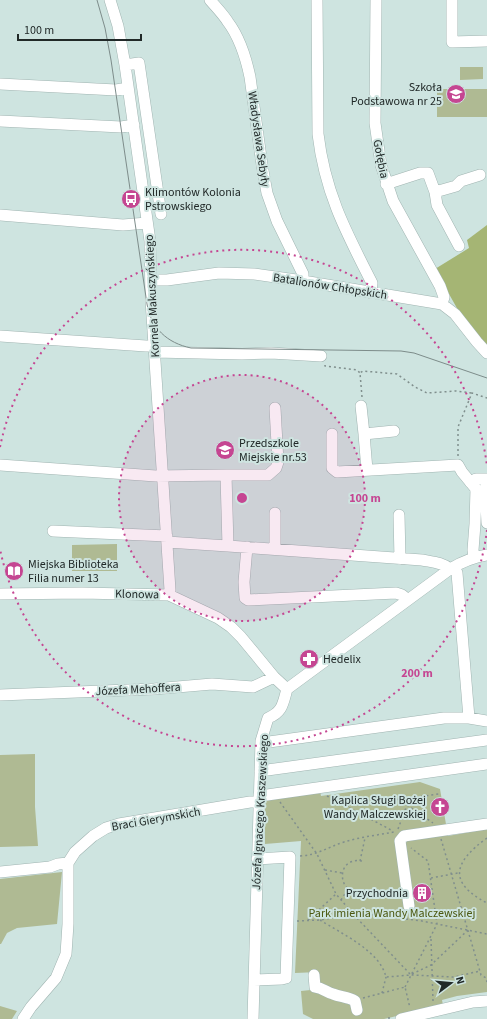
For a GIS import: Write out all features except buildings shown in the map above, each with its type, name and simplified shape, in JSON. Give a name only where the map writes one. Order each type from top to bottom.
[{"type":"street","name":"Kornela Makuszyńskiego","points":[[110,0],[118,26],[125,65],[151,251],[151,300],[167,539],[169,595]]},
{"type":"street","name":"Władysława Sebyły","points":[[210,0],[228,21],[237,36],[247,64],[267,193],[277,221],[303,274],[303,281]]},
{"type":"street","points":[[317,0],[318,134],[321,155],[327,182],[336,210],[372,283],[372,293]]},
{"type":"street","name":"Gołębia","points":[[376,0],[376,123],[378,146],[386,184],[404,222],[440,286],[444,297],[442,304]]},
{"type":"street","points":[[452,0],[452,42],[487,41]]},
{"type":"street","points":[[125,65],[139,63],[161,214]]},
{"type":"street","points":[[0,84],[116,90],[128,88]]},
{"type":"street","points":[[0,121],[148,127]]},
{"type":"street","points":[[386,184],[420,173],[428,173],[435,192],[437,205],[459,246]]},
{"type":"street","points":[[435,192],[456,186],[461,181],[480,175]]},
{"type":"street","points":[[0,215],[123,225],[147,223]]},
{"type":"street","name":"Batalionów Chłopskich","points":[[151,280],[224,273],[259,275],[442,304]]},
{"type":"street","points":[[442,304],[455,314],[487,353]]},
{"type":"street","points":[[0,336],[146,346],[155,349],[242,354],[271,353],[321,356]]},
{"type":"street","points":[[361,406],[367,470]]},
{"type":"street","points":[[0,465],[163,477],[268,474],[273,472],[278,462],[275,408]]},
{"type":"street","points":[[364,434],[394,431]]},
{"type":"street","points":[[332,434],[332,468],[336,472],[458,465],[462,472],[481,485],[487,523]]},
{"type":"street","points":[[226,475],[228,546]]},
{"type":"street","points":[[474,557],[473,550],[475,524],[481,485]]},
{"type":"street","points":[[275,549],[276,513]]},
{"type":"street","points":[[399,515],[400,559]]},
{"type":"street","points":[[53,531],[400,559],[440,563],[446,565],[457,573],[469,718]]},
{"type":"street","points":[[247,547],[244,582],[245,598],[248,600],[396,593],[402,595],[407,600]]},
{"type":"street","points":[[287,689],[452,568],[474,557],[487,558]]},
{"type":"street","name":"Klonowa","points":[[0,594],[169,595],[218,618],[230,627],[241,637],[274,677],[287,689]]},
{"type":"street","name":"Józefa Mehoffera","points":[[0,696],[154,689],[212,684],[253,687],[274,677]]},
{"type":"street","name":"Józefa Ignacego Kraszewskiego","points":[[253,1019],[261,742],[268,718],[280,711],[287,689]]},
{"type":"street","points":[[261,742],[444,718],[469,718],[487,721]]},
{"type":"street","points":[[260,771],[487,740]]},
{"type":"street","name":"Braci Gierymskich","points":[[68,863],[75,852],[93,836],[106,828],[120,824],[250,802],[274,794],[487,764]]},
{"type":"street","points":[[409,906],[397,836],[404,836],[438,828],[487,824]]},
{"type":"street","points":[[254,980],[286,978],[290,857],[257,859]]},
{"type":"street","points":[[0,872],[50,867],[68,863],[68,924],[66,954],[56,978],[31,1007],[24,1019]]},
{"type":"street","points":[[314,975],[315,987],[323,988],[332,994],[348,997],[356,1006]]},
{"type":"street","points":[[401,1019],[474,1002],[487,1001]]},
{"type":"path","points":[[321,356],[325,366],[352,369],[357,370],[360,373],[362,396],[361,406]]},
{"type":"path","points":[[360,373],[363,371],[397,374],[415,387],[427,393],[456,391],[472,393],[487,398]]},
{"type":"path","points":[[458,465],[458,427],[472,393]]},
{"type":"path","points":[[313,788],[347,806],[397,836],[428,861],[437,924],[405,987],[412,1012]]},
{"type":"path","points":[[274,794],[317,854],[336,894],[353,914],[411,974]]},
{"type":"path","points":[[347,806],[439,794]]},
{"type":"path","points":[[397,836],[397,831],[407,805],[406,798]]},
{"type":"path","points":[[407,805],[438,828],[481,975],[486,977],[487,982]]},
{"type":"path","points":[[300,856],[317,854],[341,843],[365,838],[397,836]]},
{"type":"path","points":[[365,838],[361,861],[354,861],[346,865],[342,873],[343,882],[348,889],[357,892],[365,890]]},
{"type":"path","points":[[487,838],[464,860],[458,874],[460,882],[467,890],[487,903]]},
{"type":"path","points":[[324,870],[342,873]]},
{"type":"path","points":[[431,878],[458,874]]},
{"type":"path","points":[[341,900],[348,889]]},
{"type":"path","points":[[308,920],[336,894]]},
{"type":"path","points":[[394,916],[397,912]]},
{"type":"path","points":[[297,920],[320,920],[359,913],[394,916],[487,934]]},
{"type":"path","points":[[320,920],[368,951],[384,971],[386,977],[382,993]]},
{"type":"path","points":[[411,974],[431,965],[468,930]]},
{"type":"path","points":[[431,937],[433,1012]]},
{"type":"path","points":[[386,977],[411,974],[432,977],[454,977],[480,971]]},
{"type":"path","points":[[356,1006],[382,993],[405,987]]},
{"type":"green space","points":[[460,67],[483,67],[483,79],[460,80]]},
{"type":"green space","points":[[437,89],[487,89],[487,117],[437,117]]},
{"type":"green space","points":[[487,225],[487,346],[458,310],[435,269],[469,248],[467,240]]},
{"type":"green space","points":[[117,544],[117,571],[72,571],[72,545]]},
{"type":"green space","points":[[35,754],[35,807],[38,846],[0,847],[0,755]]},
{"type":"green space","name":"Park imienia Wandy Malczewskiej","points":[[420,782],[440,789],[448,836],[487,829],[487,992],[457,996],[442,1000],[443,1005],[384,1019],[313,1019],[303,1014],[301,991],[320,989],[318,972],[295,973],[301,841],[265,844],[265,800],[320,791],[321,796]]},
{"type":"green space","points":[[62,872],[57,924],[17,928],[7,933],[0,944],[0,879]]},
{"type":"green space","points":[[0,1006],[17,1011],[12,1019],[0,1019]]},
{"type":"tram line","points":[[97,0],[105,28],[111,60],[147,304],[152,320],[162,333],[182,346],[191,348],[401,351],[414,353],[487,378]]},
{"type":"place","name":"Szkoła Podstawowa nr 25","points":[[456,94]]},
{"type":"place","name":"Klimontów Kolonia Pstrowskiego","points":[[131,199]]},
{"type":"place","name":"Przedszkole Miejskie nr.53","points":[[225,450]]},
{"type":"place","name":"Miejska Biblioteka Filia numer 13","points":[[14,571]]},
{"type":"place","name":"Hedelix","points":[[309,659]]},
{"type":"place","name":"Kaplica Sługi Bożej Wandy Malczewskiej","points":[[440,807]]},
{"type":"place","name":"Przychodnia","points":[[422,893]]}]
